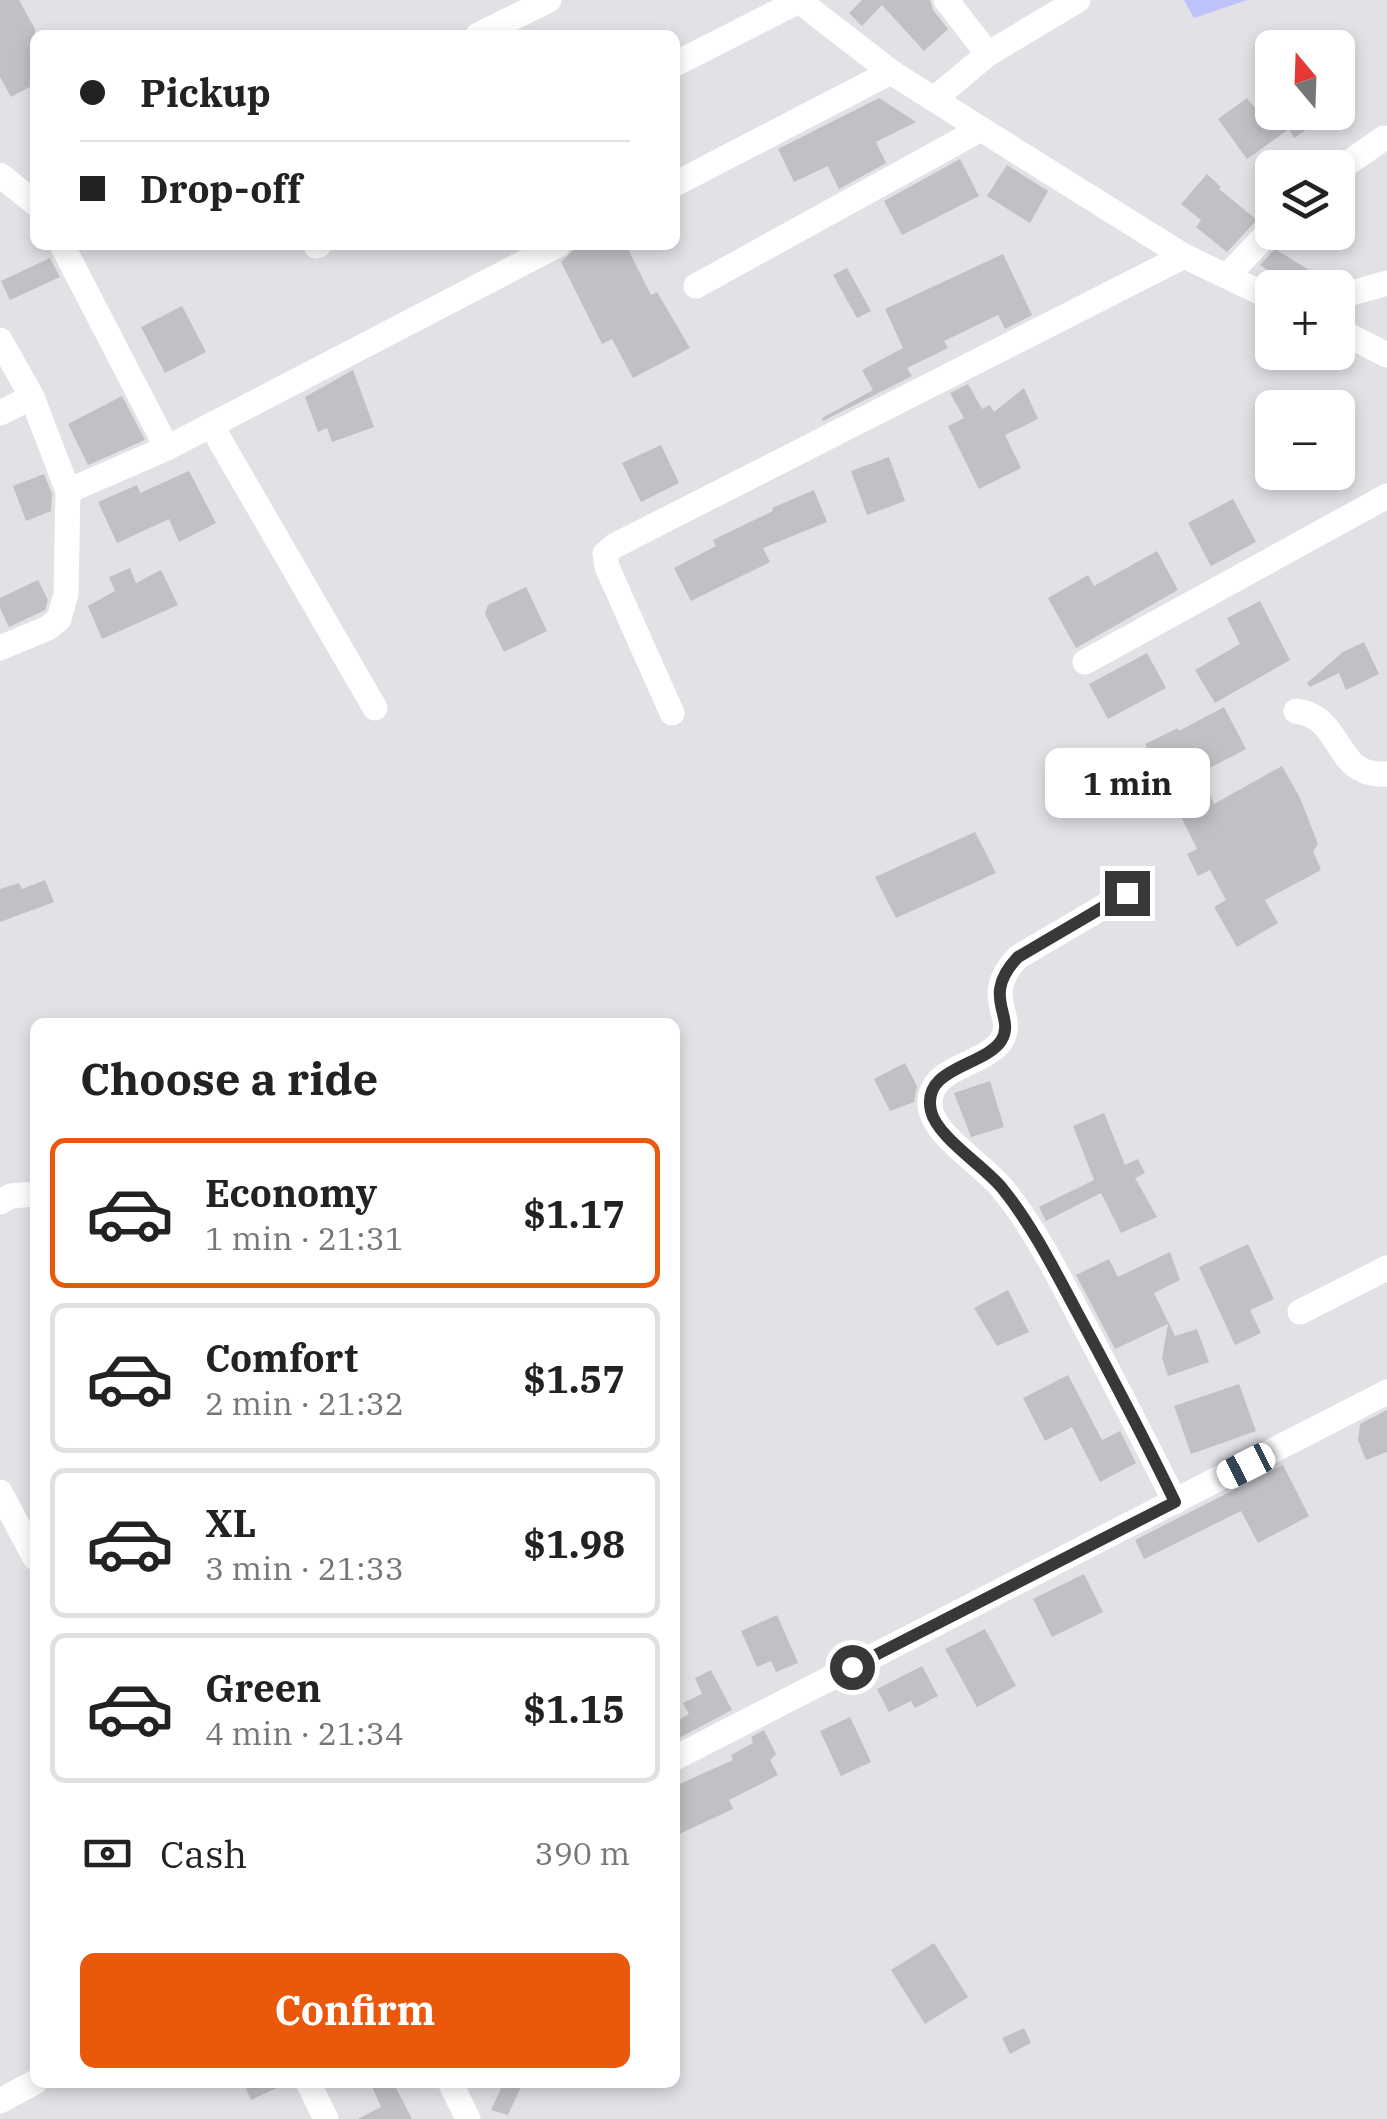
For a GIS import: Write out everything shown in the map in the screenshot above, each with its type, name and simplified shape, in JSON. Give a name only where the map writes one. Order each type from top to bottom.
[{"type":"street","points":[[488,30],[549,0]]},
{"type":"street","points":[[680,61],[798,0],[891,72],[981,130],[1184,256],[1255,290]]},
{"type":"street","points":[[946,0],[988,54]]},
{"type":"street","points":[[934,98],[988,54],[1078,0]]},
{"type":"street","points":[[680,181],[891,72]]},
{"type":"street","points":[[696,286],[981,130]]},
{"type":"street","points":[[1355,158],[1384,138]]},
{"type":"street","points":[[0,175],[30,200]]},
{"type":"street","points":[[1226,276],[1255,247]]},
{"type":"street","points":[[65,250],[167,448]]},
{"type":"street","points":[[68,492],[212,426],[548,250]]},
{"type":"street","points":[[672,712],[607,567],[605,554],[1184,256]]},
{"type":"street","points":[[1355,292],[1387,283]]},
{"type":"street","points":[[1355,339],[1387,355]]},
{"type":"street","points":[[0,340],[32,397],[68,492],[66,594],[59,619],[48,628],[0,648]]},
{"type":"street","points":[[0,413],[32,397]]},
{"type":"street","points":[[212,426],[374,708]]},
{"type":"street","points":[[1085,662],[1387,496]]},
{"type":"street","points":[[1296,710],[1322,719],[1358,770],[1371,775],[1387,774]]},
{"type":"street","points":[[1127,893],[1018,957],[1003,972],[998,993],[1005,1023],[1003,1039],[943,1076],[932,1091],[930,1109],[939,1129],[1004,1190],[1053,1266],[1175,1502]]},
{"type":"street","points":[[0,1202],[11,1196],[30,1194]]},
{"type":"street","points":[[1300,1312],[1387,1268]]},
{"type":"street","points":[[680,1755],[1387,1392]]},
{"type":"street","points":[[0,1492],[30,1549]]},
{"type":"street","points":[[0,2100],[30,2085]]},
{"type":"street","points":[[311,2088],[326,2119]]},
{"type":"street","points":[[453,2088],[468,2119]]},
{"type":"shaded area","points":[[1184,0],[1247,0],[1194,18]]},
{"type":"building","points":[[0,0],[19,0],[35,29],[30,30],[30,87],[11,97],[0,77]]},
{"type":"building","points":[[862,0],[930,0],[948,29],[924,51],[882,5],[862,26],[849,13]]},
{"type":"building","points":[[879,98],[916,122],[876,142],[886,163],[839,189],[828,166],[794,182],[778,149]]},
{"type":"building","points":[[1247,98],[1255,108],[1255,130],[1288,130],[1247,159],[1218,119]]},
{"type":"building","points":[[1290,130],[1306,130],[1294,138]]},
{"type":"building","points":[[960,159],[979,196],[902,235],[884,201]]},
{"type":"building","points":[[1007,165],[1048,191],[1030,223],[987,196]]},
{"type":"building","points":[[1207,174],[1255,222],[1227,252],[1196,227],[1201,220],[1181,204]]},
{"type":"building","points":[[574,250],[628,250],[651,295],[657,292],[690,348],[633,378],[612,339],[602,344],[561,262]]},
{"type":"building","points":[[1277,250],[1309,270],[1268,270],[1260,265]]},
{"type":"building","points":[[1003,254],[1032,315],[1005,329],[998,315],[944,341],[948,348],[907,368],[912,376],[823,421],[822,418],[873,390],[862,370],[903,348],[885,309]]},
{"type":"building","points":[[50,258],[60,277],[10,300],[1,281]]},
{"type":"building","points":[[847,268],[871,311],[857,318],[833,275]]},
{"type":"building","points":[[182,306],[206,352],[165,373],[141,327]]},
{"type":"building","points":[[353,370],[374,427],[332,442],[327,428],[318,432],[305,397]]},
{"type":"building","points":[[968,384],[982,409],[990,405],[994,412],[1024,388],[1038,419],[1005,435],[1021,468],[979,489],[948,426],[964,418],[950,393]]},
{"type":"building","points":[[122,396],[145,440],[88,465],[68,424]]},
{"type":"building","points":[[661,445],[679,483],[641,502],[622,463]]},
{"type":"building","points":[[889,457],[905,501],[867,515],[851,471]]},
{"type":"building","points":[[189,471],[216,523],[179,542],[169,519],[117,543],[98,502],[137,485],[140,493]]},
{"type":"building","points":[[44,474],[52,494],[51,511],[26,521],[13,486]]},
{"type":"building","points":[[814,490],[827,522],[763,548],[770,562],[691,601],[674,568],[716,546],[713,540]]},
{"type":"building","points":[[1233,499],[1256,542],[1211,566],[1188,523]]},
{"type":"building","points":[[1157,551],[1178,590],[1076,648],[1048,598],[1088,575],[1094,586]]},
{"type":"building","points":[[130,568],[136,583],[161,570],[178,605],[102,639],[88,606],[115,591],[109,577]]},
{"type":"building","points":[[38,580],[48,600],[45,610],[9,627],[0,598]]},
{"type":"building","points":[[526,587],[547,631],[504,652],[485,614],[488,605]]},
{"type":"building","points":[[1260,601],[1290,660],[1215,703],[1195,670],[1240,644],[1227,618]]},
{"type":"building","points":[[1364,642],[1379,674],[1346,690],[1339,673],[1310,687],[1307,683],[1343,652]]},
{"type":"building","points":[[1147,653],[1166,688],[1108,719],[1089,684]]},
{"type":"building","points":[[1224,707],[1246,749],[1200,773],[1214,804],[1282,766],[1318,844],[1313,851],[1321,870],[1265,900],[1278,923],[1237,947],[1214,907],[1226,900],[1210,870],[1198,876],[1187,854],[1197,849],[1145,744]]},
{"type":"building","points":[[975,832],[996,873],[896,918],[875,877]]},
{"type":"building","points":[[45,880],[54,902],[0,922],[0,889],[19,883],[22,889]]},
{"type":"building","points":[[905,1063],[917,1086],[914,1102],[890,1111],[874,1079]]},
{"type":"building","points":[[990,1081],[1004,1127],[971,1137],[954,1093]]},
{"type":"building","points":[[1104,1113],[1125,1165],[1138,1159],[1145,1173],[1135,1178],[1157,1217],[1121,1233],[1101,1193],[1046,1221],[1039,1207],[1094,1180],[1073,1126]]},
{"type":"building","points":[[1248,1244],[1274,1299],[1250,1310],[1261,1333],[1235,1345],[1199,1267]]},
{"type":"building","points":[[1170,1252],[1180,1280],[1154,1293],[1175,1336],[1197,1329],[1209,1362],[1168,1376],[1162,1358],[1168,1324],[1115,1349],[1076,1275],[1109,1259],[1118,1277]]},
{"type":"building","points":[[1008,1290],[1029,1332],[997,1346],[974,1308]]},
{"type":"building","points":[[1068,1375],[1102,1440],[1120,1431],[1136,1463],[1100,1482],[1072,1427],[1045,1441],[1023,1398]]},
{"type":"building","points":[[1239,1384],[1256,1431],[1191,1454],[1174,1406]]},
{"type":"building","points":[[1387,1410],[1387,1452],[1366,1460],[1358,1440],[1360,1424]]},
{"type":"building","points":[[1283,1465],[1309,1516],[1258,1543],[1241,1511],[1144,1559],[1135,1540]]},
{"type":"building","points":[[1084,1574],[1103,1612],[1052,1637],[1033,1599]]},
{"type":"building","points":[[777,1615],[798,1663],[776,1672],[771,1661],[757,1667],[741,1631]]},
{"type":"building","points":[[985,1629],[1016,1686],[977,1707],[945,1649]]},
{"type":"building","points":[[922,1666],[938,1696],[915,1708],[911,1701],[889,1712],[877,1689]]},
{"type":"building","points":[[711,1670],[732,1710],[680,1737],[680,1719],[689,1714],[683,1703],[702,1694],[695,1678]]},
{"type":"building","points":[[850,1717],[871,1762],[841,1776],[820,1731]]},
{"type":"building","points":[[764,1730],[776,1754],[770,1760],[778,1775],[729,1800],[733,1809],[680,1834],[680,1784],[733,1760],[731,1755],[753,1743],[751,1737]]},
{"type":"building","points":[[934,1943],[968,1997],[925,2024],[891,1970]]},
{"type":"building","points":[[1024,2028],[1031,2043],[1010,2054],[1002,2038]]},
{"type":"building","points":[[246,2088],[277,2088],[251,2100]]},
{"type":"building","points":[[373,2088],[396,2088],[412,2119],[358,2119],[381,2107]]},
{"type":"building","points":[[501,2088],[520,2088],[508,2115],[491,2110]]},
{"type":"route","points":[[852,1667],[1175,1502],[1053,1266],[1004,1190],[939,1129],[930,1109],[932,1091],[943,1076],[1003,1039],[1005,1023],[998,993],[1003,972],[1018,957],[1127,893]]}]
